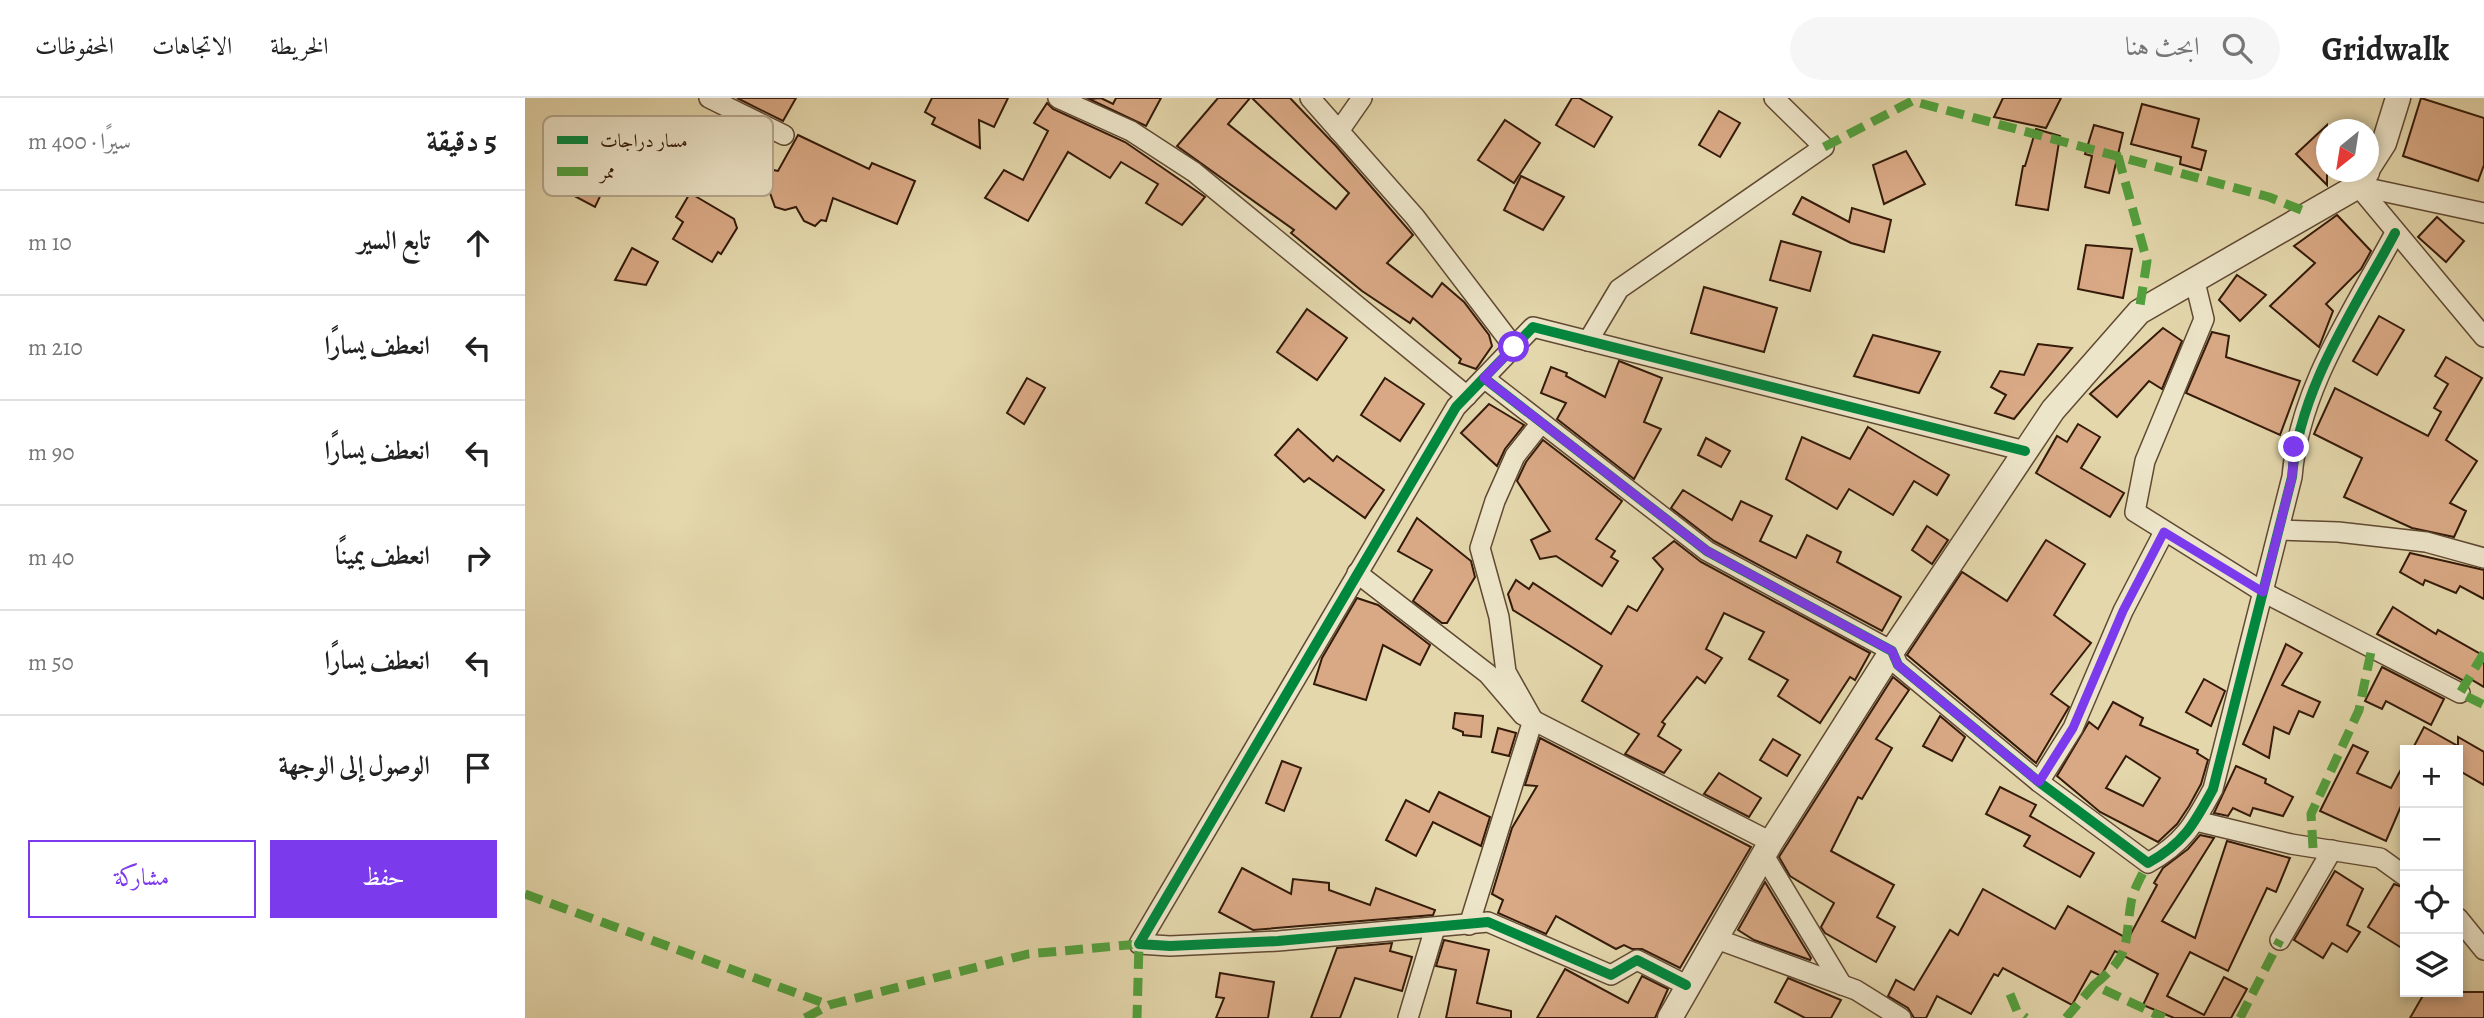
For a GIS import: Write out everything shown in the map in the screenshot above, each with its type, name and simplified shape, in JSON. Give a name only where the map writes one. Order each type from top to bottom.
[{"type":"street","points":[[709,98],[746,116]]},
{"type":"street","points":[[1058,98],[1131,131],[1194,172],[1467,396]]},
{"type":"street","points":[[1310,98],[1415,217],[1514,347]]},
{"type":"street","points":[[1339,131],[1362,98]]},
{"type":"street","points":[[1588,341],[1619,289],[1824,148],[1774,98]]},
{"type":"street","points":[[2379,151],[2398,98]]},
{"type":"street","points":[[773,129],[785,135]]},
{"type":"street","points":[[2379,180],[2484,213]]},
{"type":"street","points":[[1670,1018],[1686,985],[1767,848],[1892,651],[2053,410],[2139,312],[2352,182]]},
{"type":"street","points":[[2368,182],[2395,233],[2484,337]]},
{"type":"street","points":[[1484,378],[1707,551],[1892,651],[1898,665],[2039,782],[2148,863],[2172,849],[2196,821],[2213,789],[2292,477],[2294,447],[2316,379],[2395,233]]},
{"type":"street","points":[[2194,278],[2204,319],[2145,461],[2135,512],[2263,592],[2460,693]]},
{"type":"street","points":[[1686,985],[1637,960],[1611,975],[1488,922],[1278,941],[1171,946],[1139,944],[1456,407],[1533,327],[2025,451]]},
{"type":"street","points":[[1469,925],[1534,720],[1506,672],[1499,617],[1481,548],[1495,501],[1515,456],[1541,422]]},
{"type":"street","points":[[2279,530],[2338,532],[2426,541],[2484,558]]},
{"type":"street","points":[[2039,782],[2073,728],[2123,611],[2164,532]]},
{"type":"street","points":[[1357,573],[1488,674],[1523,715],[1767,848],[1842,985]]},
{"type":"street","points":[[2196,821],[2291,844],[2380,858],[2400,872]]},
{"type":"street","points":[[2280,940],[2332,850]]},
{"type":"street","points":[[2463,924],[2484,950]]},
{"type":"street","points":[[1408,1018],[1435,928]]},
{"type":"street","points":[[1714,938],[1842,985],[1901,1018]]},
{"type":"building","points":[[737,98],[796,98],[783,121]]},
{"type":"building","points":[[932,98],[1008,98],[994,127],[979,120],[980,148],[932,124],[935,118],[925,112]]},
{"type":"building","points":[[1101,98],[1113,104],[1116,98],[1161,98],[1146,126],[1089,99]]},
{"type":"building","points":[[1218,98],[1250,98],[1228,124],[1336,209],[1349,193],[1252,98],[1290,98],[1336,146],[1413,235],[1387,263],[1432,297],[1442,283],[1464,302],[1489,335],[1492,346],[1476,369],[1459,363],[1461,359],[1413,318],[1410,323],[1362,291],[1291,233],[1294,230],[1177,146]]},
{"type":"building","points":[[1572,98],[1579,98],[1612,117],[1594,147],[1556,125]]},
{"type":"building","points":[[2003,98],[2061,98],[2046,128],[1994,117]]},
{"type":"building","points":[[2421,98],[2484,118],[2484,165],[2478,181],[2403,156]]},
{"type":"building","points":[[1047,103],[1053,109],[1125,142],[1205,197],[1182,225],[1146,203],[1158,184],[1121,162],[1110,178],[1068,152],[1028,221],[985,198],[1004,170],[1023,180],[1048,131],[1034,123]]},
{"type":"building","points":[[2142,104],[2199,119],[2192,147],[2206,151],[2201,170],[2180,164],[2181,157],[2131,144]]},
{"type":"building","points":[[1719,111],[1740,123],[1720,157],[1699,145]]},
{"type":"building","points":[[1505,120],[1540,143],[1514,183],[1478,160]]},
{"type":"building","points":[[2094,125],[2123,133],[2109,193],[2085,187],[2092,156],[2085,154]]},
{"type":"building","points":[[2036,129],[2060,136],[2048,210],[2016,205],[2023,166]]},
{"type":"building","points":[[798,135],[869,169],[872,163],[915,181],[897,224],[833,198],[826,221],[821,220],[815,226],[804,221],[796,207],[785,210],[775,207],[771,196],[773,170],[778,171]]},
{"type":"building","points":[[2316,135],[2316,174],[2296,154]]},
{"type":"building","points":[[1906,151],[1925,184],[1884,204],[1873,165]]},
{"type":"building","points":[[1521,176],[1564,197],[1543,230],[1504,210]]},
{"type":"building","points":[[574,196],[600,196],[595,207]]},
{"type":"building","points":[[688,196],[695,196],[734,219],[737,228],[721,254],[718,252],[712,262],[673,239],[683,222],[676,217]]},
{"type":"building","points":[[1802,197],[1849,222],[1852,208],[1891,220],[1884,252],[1851,243],[1793,214]]},
{"type":"building","points":[[2337,215],[2371,251],[2361,269],[2326,304],[2333,311],[2319,347],[2270,306],[2315,263],[2294,246]]},
{"type":"building","points":[[2437,217],[2464,241],[2446,262],[2418,237]]},
{"type":"building","points":[[1781,241],[1821,252],[1810,291],[1770,280]]},
{"type":"building","points":[[2086,245],[2132,249],[2123,298],[2078,289]]},
{"type":"building","points":[[632,248],[658,262],[646,285],[615,280]]},
{"type":"building","points":[[2237,275],[2266,295],[2240,321],[2219,300]]},
{"type":"building","points":[[1704,287],[1777,308],[1764,352],[1691,333]]},
{"type":"building","points":[[1307,309],[1347,338],[1317,380],[1277,352]]},
{"type":"building","points":[[2379,316],[2404,330],[2377,375],[2353,361]]},
{"type":"building","points":[[2163,328],[2182,341],[2162,389],[2149,381],[2117,417],[2090,394]]},
{"type":"building","points":[[2212,332],[2229,336],[2226,357],[2300,381],[2280,435],[2186,393]]},
{"type":"building","points":[[1873,335],[1940,352],[1919,393],[1854,376]]},
{"type":"building","points":[[2038,344],[2072,348],[2014,419],[1995,413],[2006,395],[1991,387],[2000,371],[2024,375]]},
{"type":"building","points":[[2446,357],[2482,378],[2446,440],[2477,461],[2450,503],[2466,511],[2454,537],[2412,528],[2344,497],[2362,458],[2314,434],[2335,388],[2428,436],[2441,412],[2434,408],[2448,384],[2435,376]]},
{"type":"building","points":[[1619,361],[1662,378],[1644,422],[1661,429],[1634,479],[1557,419],[1566,403],[1541,393],[1551,367],[1567,373],[1566,376],[1605,397]]},
{"type":"building","points":[[1027,378],[1045,388],[1024,424],[1007,413]]},
{"type":"building","points":[[1385,378],[1424,404],[1400,441],[1361,415]]},
{"type":"building","points":[[1489,404],[1524,425],[1505,449],[1497,466],[1461,433]]},
{"type":"building","points":[[2078,424],[2100,437],[2081,468],[2124,493],[2110,517],[2036,473],[2057,436],[2067,442]]},
{"type":"building","points":[[1868,427],[1949,475],[1937,495],[1914,481],[1893,515],[1849,489],[1837,509],[1786,479],[1802,437],[1850,459]]},
{"type":"building","points":[[1298,429],[1333,461],[1337,456],[1384,490],[1365,518],[1309,478],[1304,482],[1275,455]]},
{"type":"building","points":[[1706,438],[1730,451],[1721,467],[1698,455]]},
{"type":"building","points":[[1543,440],[1622,501],[1596,539],[1615,551],[1611,557],[1618,561],[1602,586],[1556,556],[1540,559],[1531,540],[1550,531],[1517,481],[1526,462]]},
{"type":"building","points":[[1683,490],[1732,520],[1741,501],[1772,516],[1760,541],[1796,558],[1807,535],[1841,552],[1837,562],[1901,597],[1882,631],[1714,541],[1671,508]]},
{"type":"building","points":[[1417,518],[1471,561],[1475,577],[1447,623],[1442,623],[1413,601],[1432,570],[1398,551]]},
{"type":"building","points":[[1927,526],[1948,540],[1932,564],[1912,550]]},
{"type":"building","points":[[2046,540],[2085,564],[2054,615],[2091,643],[2051,694],[2069,707],[2036,763],[1907,655],[1962,572],[2007,601]]},
{"type":"building","points":[[1674,541],[1701,562],[1870,653],[1855,680],[1850,677],[1820,723],[1778,696],[1788,680],[1749,659],[1764,632],[1724,613],[1706,649],[1722,658],[1705,683],[1697,677],[1662,722],[1665,724],[1658,736],[1681,750],[1664,773],[1625,754],[1639,734],[1582,701],[1602,666],[1513,610],[1508,594],[1516,580],[1529,589],[1533,583],[1611,634],[1628,606],[1637,611],[1663,569],[1653,558]]},
{"type":"building","points":[[2410,553],[2484,570],[2484,599],[2460,586],[2456,593],[2425,580],[2423,585],[2400,572]]},
{"type":"building","points":[[1357,598],[1378,605],[1430,645],[1420,665],[1383,645],[1366,700],[1314,684],[1322,658]]},
{"type":"building","points":[[2393,607],[2436,634],[2438,630],[2484,656],[2484,687],[2467,677],[2464,681],[2377,634]]},
{"type":"building","points":[[2286,644],[2302,653],[2282,685],[2320,702],[2313,717],[2299,711],[2289,734],[2274,727],[2269,758],[2243,744]]},
{"type":"building","points":[[2382,667],[2444,699],[2431,725],[2386,701],[2382,709],[2365,701]]},
{"type":"building","points":[[1893,677],[1909,690],[1876,739],[1892,748],[1862,799],[1858,797],[1831,851],[1894,885],[1877,917],[1895,927],[1876,962],[1825,933],[1821,927],[1834,903],[1790,876],[1779,857]]},
{"type":"building","points":[[2204,679],[2225,691],[2211,726],[2186,712]]},
{"type":"building","points":[[2113,702],[2143,718],[2140,725],[2198,750],[2197,753],[2208,760],[2201,784],[2189,806],[2177,824],[2158,842],[2100,812],[2057,776],[2089,722],[2098,729]],"holes":[[[2126,756],[2160,778],[2143,806],[2106,788]]]},
{"type":"building","points":[[1455,713],[1483,716],[1481,737],[1463,735],[1463,732],[1453,728]]},
{"type":"building","points":[[1940,716],[1965,737],[1952,761],[1923,746]]},
{"type":"building","points":[[2424,727],[2456,745],[2415,745]]},
{"type":"building","points":[[1498,728],[1516,733],[1509,756],[1492,752]]},
{"type":"building","points":[[2458,737],[2484,752],[2484,785],[2463,773],[2463,745],[2458,745]]},
{"type":"building","points":[[1540,738],[1751,847],[1680,968],[1642,949],[1632,949],[1624,945],[1616,949],[1556,916],[1546,934],[1498,913],[1503,900],[1492,894],[1512,828],[1537,786],[1525,785]]},
{"type":"building","points":[[1773,739],[1800,755],[1787,776],[1760,760]]},
{"type":"building","points":[[2353,745],[2368,752],[2357,773],[2391,788],[2400,771],[2400,809],[2386,841],[2320,811]]},
{"type":"building","points":[[1282,761],[1301,768],[1284,811],[1266,803]]},
{"type":"building","points":[[2236,766],[2266,779],[2265,783],[2293,797],[2283,816],[2253,808],[2250,816],[2233,808],[2228,816],[2214,813]]},
{"type":"building","points":[[1719,773],[1761,798],[1749,817],[1704,794]]},
{"type":"building","points":[[2000,787],[2036,805],[2030,816],[2094,853],[2080,877],[2024,846],[2030,836],[1986,814]]},
{"type":"building","points":[[1439,792],[1490,817],[1481,846],[1433,822],[1416,856],[1386,840],[1406,800],[1429,812]]},
{"type":"building","points":[[2200,835],[2214,838],[2162,921],[2195,938],[2227,841],[2290,858],[2276,892],[2267,888],[2228,971],[2190,952],[2167,996],[2204,1015],[2224,977],[2247,989],[2231,1018],[2174,1018],[2143,1005],[2158,974],[2115,951],[2101,976],[2091,971],[2072,1005],[2003,968],[1998,976],[1994,974],[1971,1014],[1937,996],[1926,1018],[1914,1018],[1908,1008],[1888,996],[1896,980],[1914,990],[1950,930],[1958,935],[1983,889],[2055,929],[2068,906],[2128,939],[2157,885],[2154,883],[2163,868],[2188,849]]},
{"type":"building","points":[[1242,868],[1291,894],[1293,879],[1329,883],[1329,890],[1370,905],[1376,888],[1435,910],[1433,915],[1253,930],[1219,912]]},
{"type":"building","points":[[2335,871],[2363,889],[2347,925],[2360,932],[2347,952],[2332,943],[2323,958],[2294,940]]},
{"type":"building","points":[[1765,882],[1810,960],[1754,940],[1738,930]]},
{"type":"building","points":[[2394,884],[2400,886],[2400,947],[2368,927]]},
{"type":"building","points":[[1444,940],[1489,950],[1477,1003],[1511,1011],[1511,1018],[1446,1018],[1456,970],[1436,966]]},
{"type":"building","points":[[1392,943],[1390,951],[1412,957],[1402,991],[1355,978],[1340,1018],[1311,1018],[1337,948]]},
{"type":"building","points":[[1565,969],[1628,1003],[1642,976],[1668,989],[1655,1018],[1537,1018]]},
{"type":"building","points":[[1220,973],[1274,982],[1268,1018],[1216,1018],[1224,998],[1216,997]]},
{"type":"building","points":[[1788,978],[1841,1000],[1831,1018],[1805,1018],[1775,1002]]},
{"type":"building","points":[[2463,992],[2484,992],[2484,1018],[2410,1018],[2422,997],[2463,997]]},
{"type":"marked path","points":[[1824,147],[1912,101],[2269,197],[2309,213]]},
{"type":"marked path","points":[[2118,156],[2147,261],[2139,312]]},
{"type":"marked path","points":[[2313,848],[2311,814],[2359,710],[2372,647]]},
{"type":"marked path","points":[[2484,653],[2460,693],[2484,705]]},
{"type":"marked path","points":[[2094,985],[2121,957],[2132,898],[2148,863]]},
{"type":"marked path","points":[[525,894],[829,1005]]},
{"type":"marked path","points":[[2240,1018],[2280,940]]},
{"type":"marked path","points":[[805,1018],[829,1005],[1028,954],[1139,944],[1137,1018]]},
{"type":"marked path","points":[[2066,1018],[2094,985],[2164,1018]]},
{"type":"marked path","points":[[2010,994],[2017,1011],[2026,1018]]},
{"type":"cycle path","points":[[1484,378],[1707,551],[1892,651],[1898,665],[2039,782],[2148,863],[2171,848],[2187,832],[2213,789],[2292,477],[2305,412],[2346,321],[2395,233]]},
{"type":"cycle path","points":[[1686,985],[1637,960],[1611,975],[1488,922],[1278,941],[1170,946],[1139,944],[1456,407],[1533,327],[2025,451]]},
{"type":"route","points":[[1514,347],[1484,378],[1707,551],[1892,651],[1898,665],[2039,782],[2073,728],[2123,611],[2164,532],[2263,592],[2292,477],[2294,447]]}]
